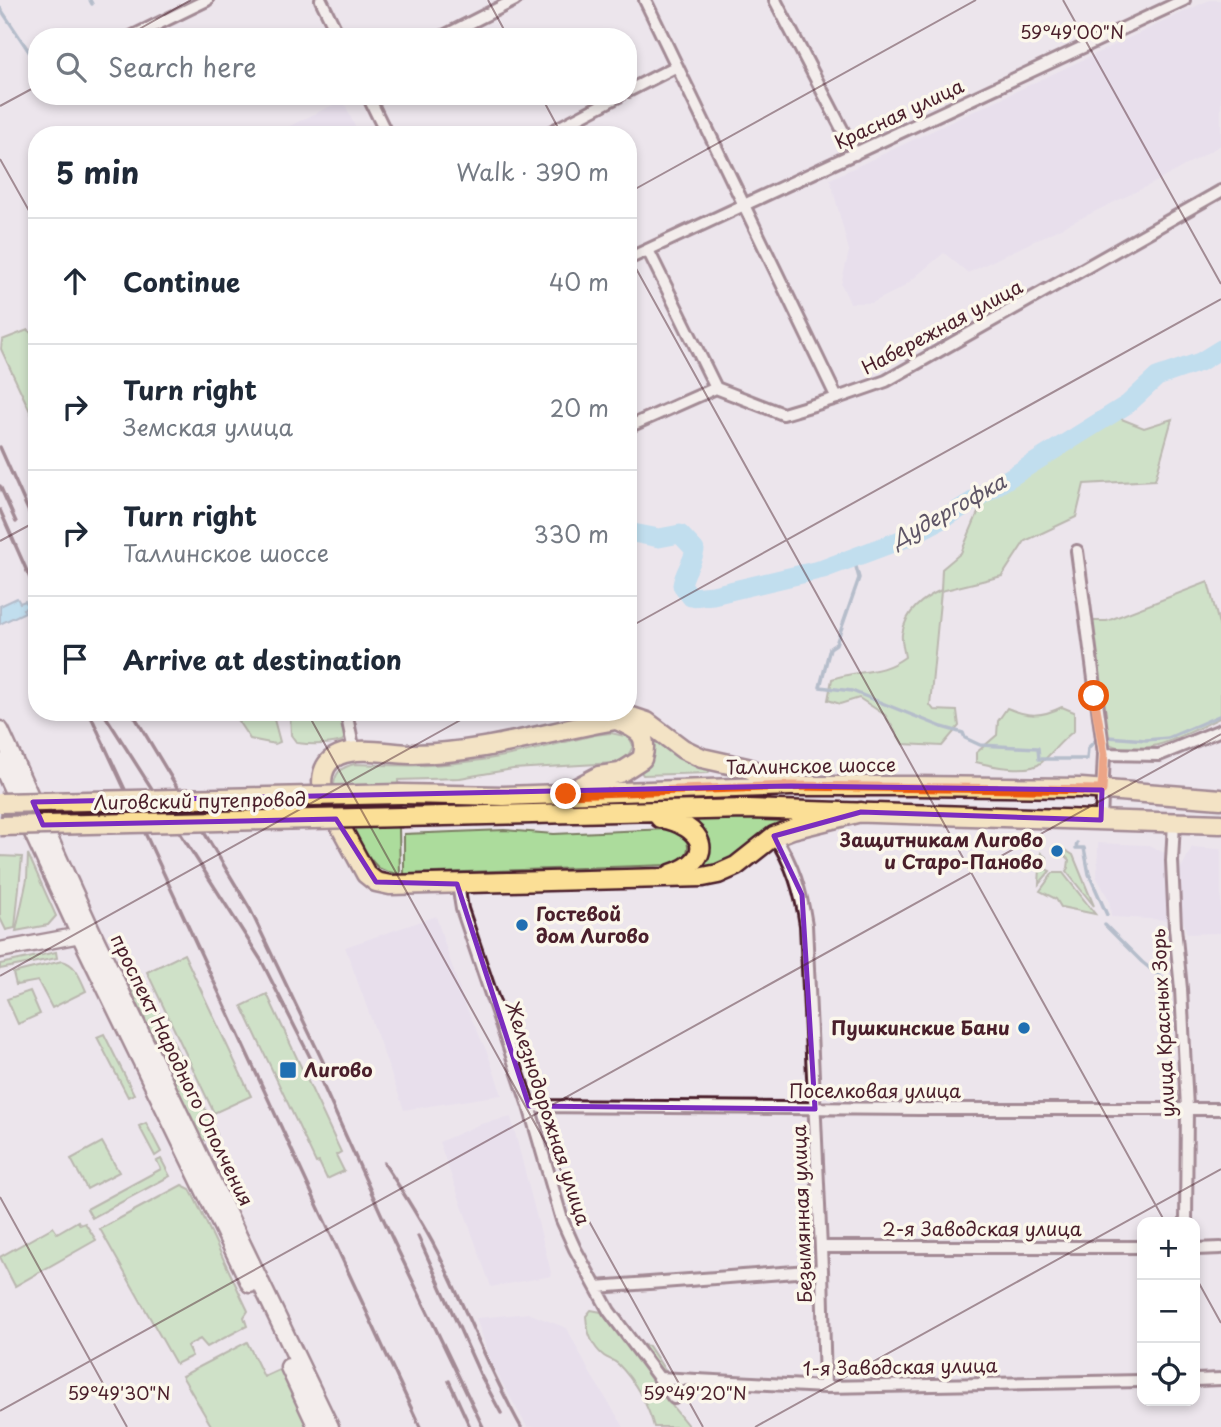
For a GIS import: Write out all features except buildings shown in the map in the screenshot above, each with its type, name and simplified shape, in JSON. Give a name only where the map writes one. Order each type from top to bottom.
[{"type":"main road","points":[[637,719],[648,722],[692,753],[724,764],[747,768],[791,786]]},
{"type":"main road","points":[[606,721],[456,752],[412,754],[354,751],[330,760],[323,771],[321,784],[324,796],[366,874],[376,882],[458,891],[719,874],[737,866],[774,836],[808,824],[860,812]]},
{"type":"main road","points":[[566,794],[598,776],[620,773],[642,759],[646,746],[642,735],[619,721]]},
{"type":"main road","name":"проспект Народного Ополчения","points":[[0,730],[86,934],[317,1427]]},
{"type":"main road","name":"проспект Народного Ополчения","points":[[0,762],[330,1427]]},
{"type":"main road","name":"Таллинское шоссе","points":[[401,794],[503,796],[791,786],[1102,790],[1221,799]]},
{"type":"main road","name":"Лиговский путепровод","points":[[0,803],[401,794]]},
{"type":"main road","points":[[626,812],[747,809],[1221,824]]},
{"type":"main road","points":[[626,812],[679,821],[696,834],[700,845],[699,855],[693,864],[684,870],[660,877]]},
{"type":"main road","name":"Лиговский путепровод","points":[[0,826],[626,812]]},
{"type":"street","points":[[149,28],[207,0]]},
{"type":"street","points":[[321,0],[335,28]]},
{"type":"street","points":[[460,28],[515,0]]},
{"type":"street","points":[[645,0],[837,398]]},
{"type":"street","points":[[775,0],[855,154]]},
{"type":"street","name":"Красная улица","points":[[637,255],[1184,0]]},
{"type":"street","points":[[637,86],[677,66]]},
{"type":"street","points":[[372,105],[383,126]]},
{"type":"street","points":[[562,126],[602,105]]},
{"type":"street","name":"Набережная улица","points":[[716,387],[783,414],[886,382],[1221,191]]},
{"type":"street","points":[[637,423],[716,387],[648,250]]},
{"type":"street","points":[[1077,551],[1104,754],[1101,820]]},
{"type":"street","points":[[348,721],[354,751]]},
{"type":"street","points":[[1104,754],[1159,755],[1221,730]]},
{"type":"street","name":"улица Красных Зорь","points":[[1174,822],[1172,861],[1187,1108],[1186,1217]]},
{"type":"street","name":"Безымянная улица","points":[[774,836],[796,875],[806,925],[825,1387]]},
{"type":"street","name":"Железнодорожная улица","points":[[458,891],[529,1106],[562,1220],[596,1287],[626,1335],[674,1398]]},
{"type":"street","points":[[0,950],[86,934]]},
{"type":"street","name":"Поселковая улица","points":[[529,1106],[1221,1109]]},
{"type":"street","name":"2-я Заводская улица","points":[[821,1247],[1137,1247]]},
{"type":"street","points":[[1200,1249],[1221,1248]]},
{"type":"street","points":[[596,1287],[822,1270]]},
{"type":"street","name":"1-я Заводская улица","points":[[659,1378],[825,1387],[1137,1381]]},
{"type":"street","points":[[1200,1380],[1221,1379]]},
{"type":"highlighted area","points":[[791,786],[1102,790],[1101,820],[861,812],[774,836],[802,895],[815,1109],[529,1106],[457,884],[376,882],[336,819],[43,825],[33,802]]},
{"type":"shaded area","points":[[1209,0],[1221,0],[1221,145],[1158,181],[968,273],[944,253],[902,288],[872,303],[850,303],[841,284],[849,251],[830,179]]},
{"type":"shaded area","points":[[333,105],[345,105],[355,126],[290,126]]},
{"type":"shaded area","points":[[1098,843],[1149,845],[1167,854],[1166,920],[1111,917],[1109,900],[1097,878]]},
{"type":"shaded area","points":[[1192,847],[1221,849],[1221,933],[1187,934],[1181,915],[1179,872]]},
{"type":"shaded area","points":[[436,916],[463,1000],[488,1054],[502,1095],[404,1110],[345,947]]},
{"type":"shaded area","points":[[511,1117],[552,1276],[491,1287],[439,1142],[480,1124]]},
{"type":"shaded area","points":[[528,1313],[567,1328],[590,1373],[624,1427],[527,1427],[492,1365],[476,1318]]},
{"type":"green space","points":[[28,330],[28,407],[1,349],[2,340]]},
{"type":"green space","points":[[1114,416],[1144,428],[1172,419],[1155,480],[1084,484],[1076,517],[1025,541],[1002,576],[941,591],[930,705],[934,710],[957,711],[959,726],[942,746],[903,744],[885,715],[859,698],[840,704],[828,700],[832,679],[878,670],[905,657],[902,637],[907,619],[921,602],[941,590],[942,569],[961,553],[985,496]]},
{"type":"green space","points":[[1208,582],[1221,632],[1221,717],[1179,737],[1147,747],[1118,747],[1105,741],[1092,621],[1107,621]]},
{"type":"green space","points":[[1062,707],[1074,712],[1074,731],[1036,766],[1000,767],[976,762],[976,753],[997,735],[998,721],[1007,708],[1034,715]]},
{"type":"green space","points":[[238,721],[274,721],[280,742],[275,744],[250,739]]},
{"type":"green space","points":[[290,721],[345,721],[347,735],[342,741],[314,744],[297,743],[291,735]]},
{"type":"green space","points":[[611,733],[629,737],[633,745],[626,757],[614,763],[513,769],[460,778],[398,780],[400,874],[379,868],[373,862],[353,829],[334,784],[340,771],[354,764],[418,765],[474,761]]},
{"type":"green space","points":[[653,737],[710,770],[708,773],[643,775],[641,772],[651,756]]},
{"type":"green space","points":[[693,819],[787,820],[732,860],[716,867],[703,868],[707,842]]},
{"type":"green space","points":[[668,829],[683,836],[688,847],[683,857],[669,865],[404,874],[404,834],[504,830],[554,834]]},
{"type":"green space","points":[[1065,850],[1073,855],[1094,906],[1066,871],[1069,860],[1064,855]]},
{"type":"green space","points":[[1041,853],[1047,858],[1046,869],[1050,871],[1039,884]]},
{"type":"green space","points":[[28,854],[56,916],[48,925],[16,931],[27,879]]},
{"type":"green space","points":[[0,856],[22,857],[15,928],[6,930],[0,918]]},
{"type":"green space","points":[[1053,873],[1063,873],[1095,914],[1061,907],[1056,899],[1040,891]]},
{"type":"green space","points":[[56,952],[57,958],[0,969],[0,964]]},
{"type":"green space","points":[[184,954],[251,1096],[214,1113],[147,972]]},
{"type":"green space","points":[[62,961],[74,968],[86,991],[52,1008],[38,981],[16,985],[13,973]]},
{"type":"green space","points":[[141,974],[217,1134],[202,1141],[127,981]]},
{"type":"green space","points":[[30,991],[40,1014],[18,1024],[7,999]]},
{"type":"green space","points":[[267,994],[341,1152],[336,1155],[344,1171],[327,1179],[319,1162],[316,1163],[242,1006]]},
{"type":"green space","points":[[104,1034],[134,1094],[128,1097],[97,1037]]},
{"type":"green space","points":[[146,1123],[161,1152],[155,1156],[139,1126]]},
{"type":"green space","points":[[102,1142],[119,1172],[87,1189],[71,1159]]},
{"type":"green space","points":[[161,1159],[170,1176],[92,1218],[87,1209],[161,1169],[157,1161]]},
{"type":"green space","points":[[182,1185],[190,1189],[248,1311],[244,1317],[247,1326],[207,1347],[200,1339],[187,1346],[192,1356],[176,1364],[100,1229]]},
{"type":"green space","points":[[78,1221],[80,1225],[85,1223],[96,1240],[15,1286],[0,1257],[53,1227],[57,1233]]},
{"type":"green space","points":[[591,1310],[601,1312],[626,1343],[649,1346],[666,1372],[665,1393],[689,1427],[654,1427],[630,1378],[593,1343],[586,1316]]},
{"type":"green space","points":[[247,1342],[264,1377],[281,1369],[309,1427],[212,1427],[182,1376]]},
{"type":"water","points":[[17,598],[20,603],[25,601],[28,607],[23,609],[25,612],[0,624],[0,606]]},
{"type":"waterway","points":[[90,0],[92,4]]},
{"type":"waterway","points":[[0,8],[28,50]]},
{"type":"waterway","name":"Дудергофка","points":[[637,534],[659,538],[680,534],[695,550],[682,585],[691,597],[713,595],[823,569],[906,538],[950,515],[1128,404],[1157,377],[1200,362],[1221,349]]},
{"type":"waterway","points":[[854,559],[859,578],[836,644],[830,648],[820,687],[852,691],[963,733],[965,738],[980,745],[1038,748],[1039,759],[1087,759],[1088,748],[1096,740]]},
{"type":"waterway","points":[[1108,737],[1146,740],[1168,738],[1221,715]]},
{"type":"waterway","points":[[1077,843],[1076,848],[1084,848],[1089,874],[1107,915]]},
{"type":"waterway","points":[[1105,925],[1142,962],[1169,984]]},
{"type":"railway","points":[[0,447],[28,510]]},
{"type":"railway","points":[[0,486],[16,522]]},
{"type":"railway","points":[[0,510],[28,574]]},
{"type":"railway","points":[[93,721],[420,1427]]},
{"type":"railway","points":[[109,721],[261,960],[312,1061],[392,1238],[483,1427]]},
{"type":"railway","points":[[137,721],[250,909],[326,1068]]},
{"type":"railway","points":[[384,1163],[437,1251],[498,1384],[521,1427]]},
{"type":"railway","points":[[418,1236],[480,1374],[501,1413]]},
{"type":"railway","points":[[449,1381],[470,1427]]},
{"type":"place","name":"Защитникам Лигово и Старо-Паново","points":[[1057,851]]},
{"type":"place","name":"Гостевой дом Лигово","points":[[522,925]]},
{"type":"place","name":"Пушкинские Бани","points":[[1024,1028]]},
{"type":"place","name":"Лигово","points":[[288,1070]]},
{"type":"route","points":[[566,794],[791,786],[1102,790],[1104,754],[1094,696]]}]
